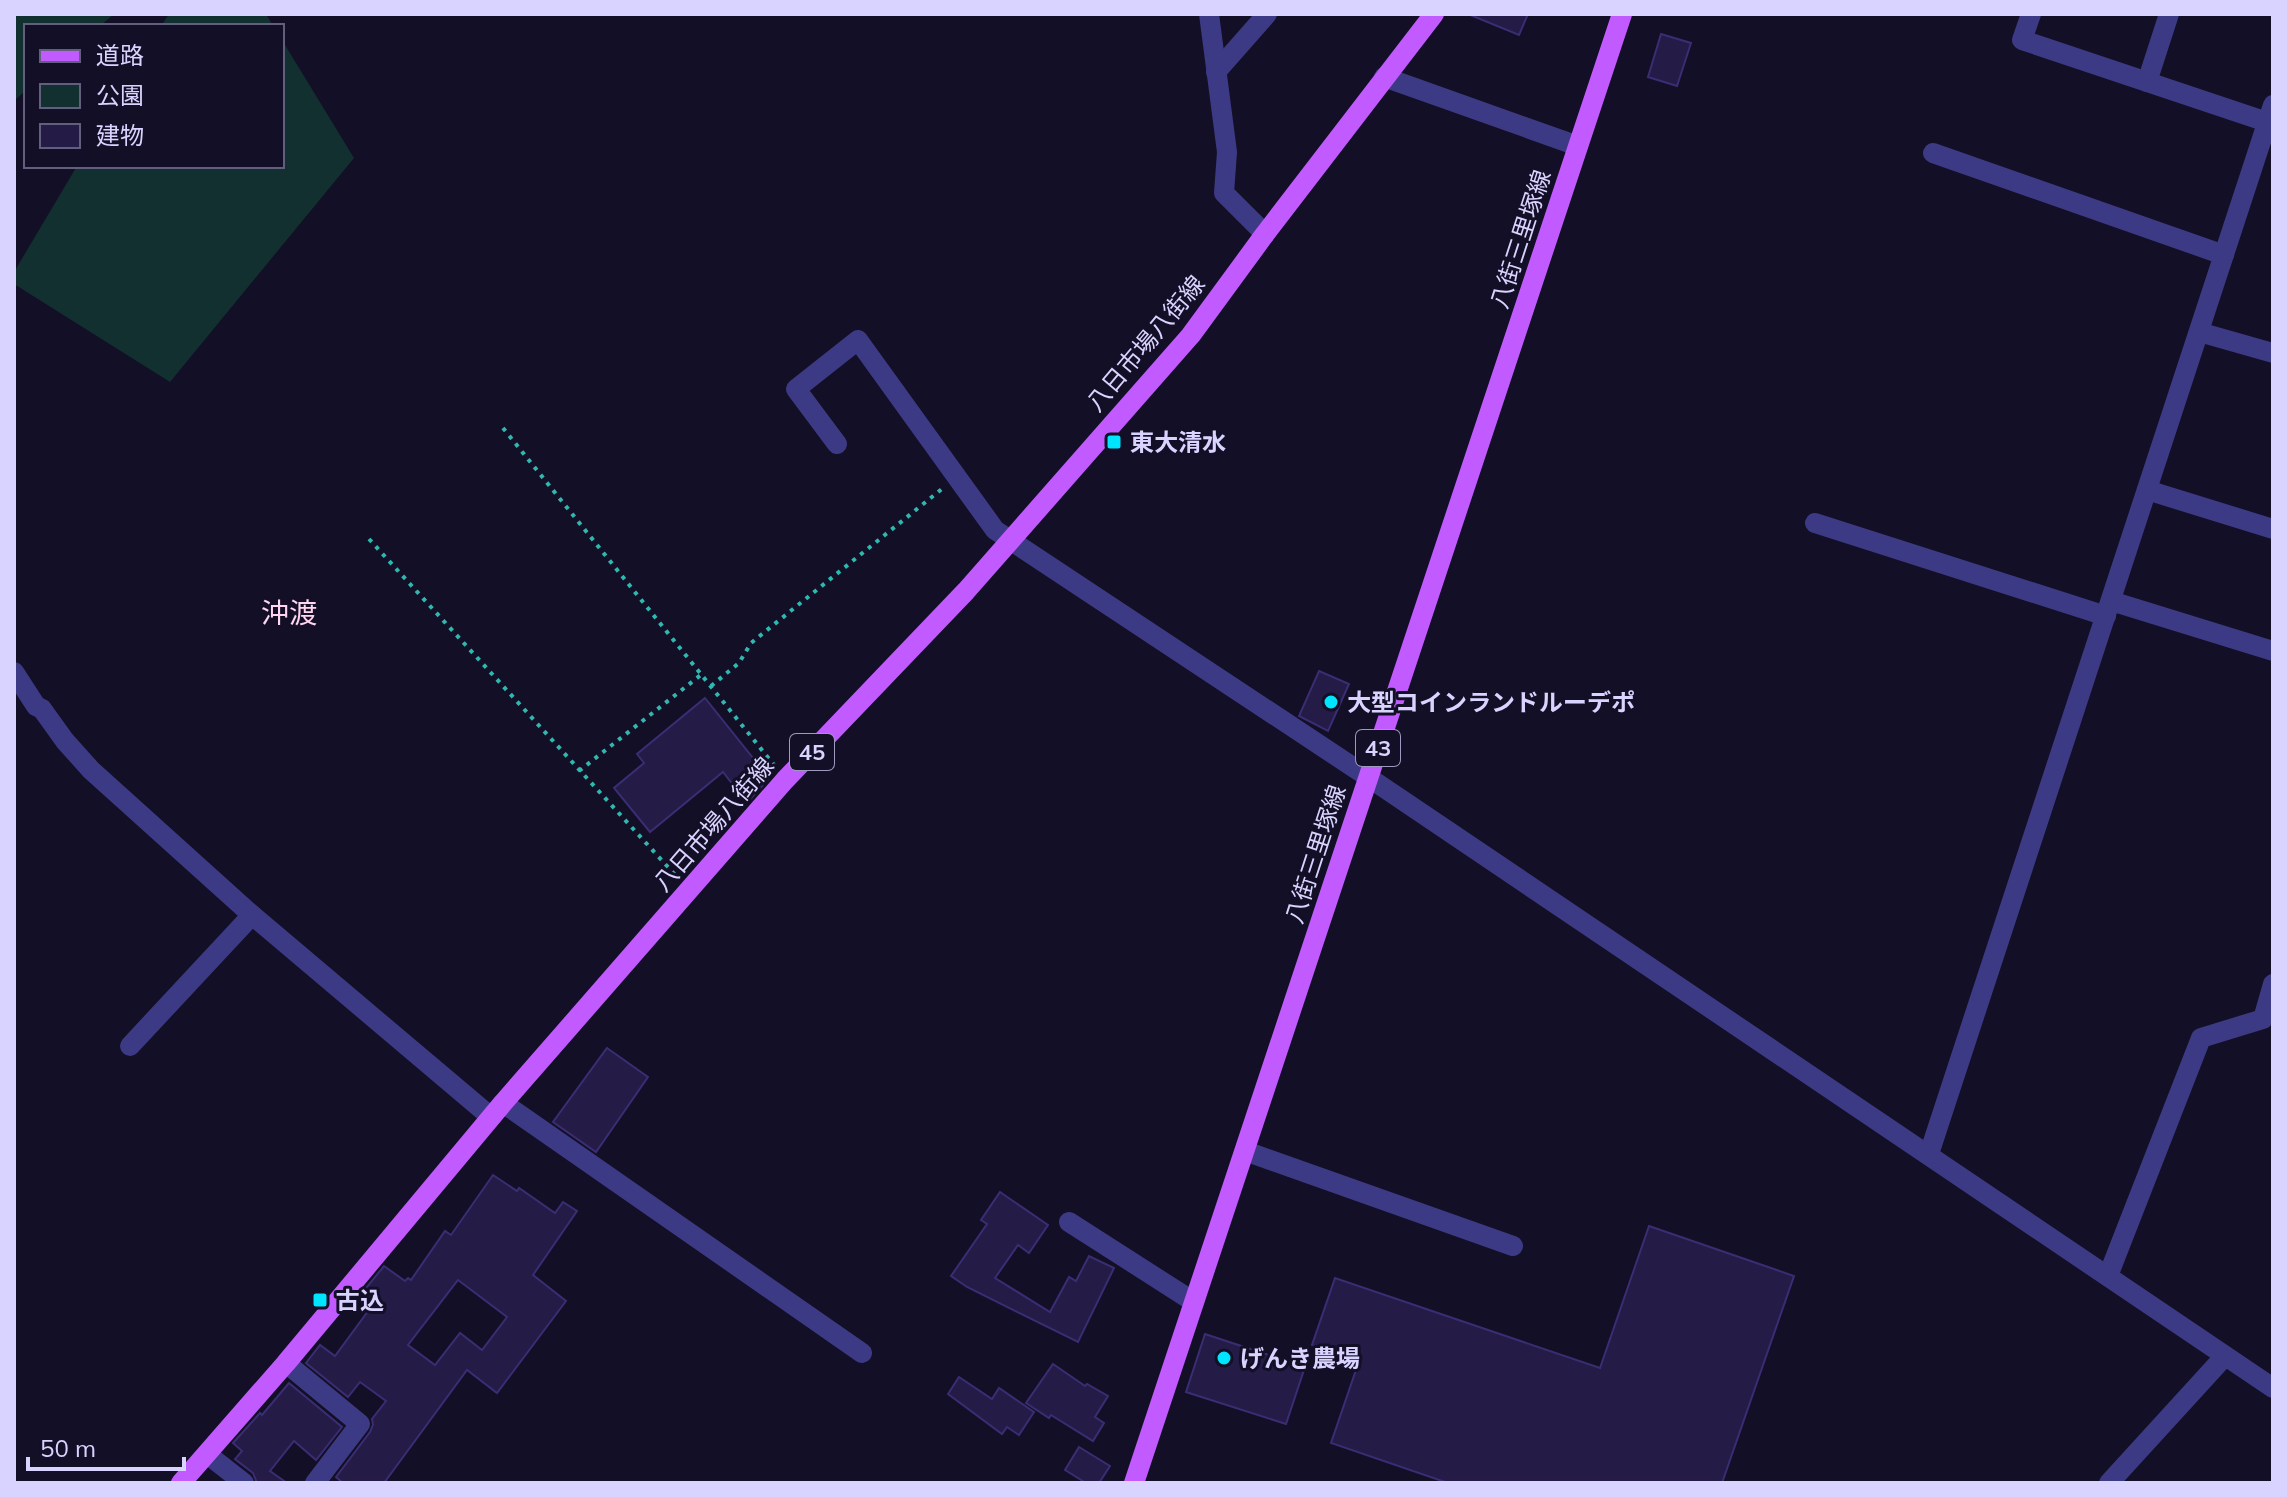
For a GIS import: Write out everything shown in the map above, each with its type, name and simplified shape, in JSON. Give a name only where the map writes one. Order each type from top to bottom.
[{"type":"main road","name":"八日市場八街線","points":[[181,1483],[286,1363],[497,1110],[785,780],[966,591],[1191,335],[1434,14]]},
{"type":"main road","name":"八街三里塚線","points":[[1134,1483],[1622,14]]},
{"type":"street","points":[[1209,14],[1227,152],[1224,193],[1265,234]]},
{"type":"street","points":[[1216,72],[1267,14]]},
{"type":"street","points":[[1929,1154],[2271,117],[2147,82],[2022,40],[2031,14]]},
{"type":"street","points":[[2147,82],[2169,14]]},
{"type":"street","points":[[1384,77],[1578,146]]},
{"type":"street","points":[[1933,153],[2224,255]]},
{"type":"street","points":[[2199,332],[2273,353]]},
{"type":"street","points":[[837,444],[796,389],[858,340],[995,530],[1368,777],[2273,1388]]},
{"type":"street","points":[[2147,490],[2273,529]]},
{"type":"street","points":[[1815,523],[2108,608],[2273,651]]},
{"type":"street","points":[[14,672],[36,706],[42,709],[91,770],[252,915],[497,1110],[862,1353]]},
{"type":"street","points":[[130,1046],[252,915]]},
{"type":"street","points":[[2108,1276],[2201,1038],[2263,1019],[2273,984]]},
{"type":"street","points":[[1245,1151],[1513,1246]]},
{"type":"street","points":[[1069,1222],[1194,1302]]},
{"type":"street","points":[[2109,1483],[2225,1356]]},
{"type":"street","points":[[286,1363],[360,1424],[315,1483]]},
{"type":"street","points":[[207,1454],[244,1483]]},
{"type":"path","points":[[503,428],[785,780]]},
{"type":"path","points":[[711,686],[739,663],[751,643],[957,477]]},
{"type":"path","points":[[369,539],[690,890]]},
{"type":"path","points":[[579,771],[702,674]]},
{"type":"green space","points":[[14,14],[114,14],[102,24],[24,24],[24,92],[14,101]]},
{"type":"green space","points":[[169,14],[266,14],[272,24],[162,24]]},
{"type":"green space","points":[[284,43],[354,158],[170,382],[14,284],[14,272],[76,168],[284,168]]},
{"type":"building","points":[[1468,14],[1528,14],[1519,35]]},
{"type":"building","points":[[1661,34],[1691,43],[1677,86],[1648,77]]},
{"type":"building","points":[[1319,671],[1349,684],[1328,731],[1299,716]]},
{"type":"building","points":[[705,698],[769,778],[747,803],[723,772],[650,832],[614,788],[644,763],[637,754]]},
{"type":"building","points":[[607,1048],[648,1077],[596,1152],[553,1122]]},
{"type":"building","points":[[493,1175],[517,1191],[519,1188],[555,1213],[563,1202],[577,1211],[533,1275],[566,1301],[497,1393],[467,1370],[384,1483],[343,1483],[336,1477],[370,1432],[372,1419],[386,1401],[360,1382],[348,1397],[306,1363],[320,1345],[335,1356],[371,1307],[358,1298],[384,1266],[405,1281],[408,1278],[411,1280],[445,1231],[451,1235]],"holes":[[[458,1280],[507,1317],[482,1350],[460,1333],[435,1365],[408,1345]]]},
{"type":"building","points":[[1000,1192],[1048,1225],[1029,1253],[1018,1245],[995,1278],[1050,1312],[1069,1277],[1076,1281],[1089,1256],[1114,1268],[1078,1342],[951,1276],[987,1224],[981,1220]]},
{"type":"building","points":[[1649,1226],[1794,1276],[1722,1483],[1448,1483],[1331,1443],[1359,1361],[1312,1345],[1335,1278],[1600,1368]]},
{"type":"building","points":[[1205,1334],[1305,1367],[1286,1424],[1186,1392]]},
{"type":"building","points":[[1053,1364],[1085,1386],[1087,1384],[1108,1396],[1095,1417],[1104,1423],[1093,1441],[1026,1403]]},
{"type":"building","points":[[959,1377],[992,1399],[999,1388],[1034,1412],[1019,1435],[1007,1427],[1002,1434],[948,1394]]},
{"type":"building","points":[[289,1383],[342,1427],[316,1460],[294,1441],[270,1471],[287,1483],[257,1483],[253,1473],[235,1459],[242,1451],[233,1443]]},
{"type":"building","points":[[1079,1447],[1110,1466],[1099,1483],[1086,1483],[1065,1470]]},
{"type":"place","name":"東大清水","points":[[1114,442]]},
{"type":"place","name":"大型コインランドルーデポ","points":[[1331,702]]},
{"type":"place","name":"古込","points":[[320,1300]]},
{"type":"place","name":"げんき農場","points":[[1224,1358]]},
{"type":"district","name":"沖渡","points":[[289,612]]}]
